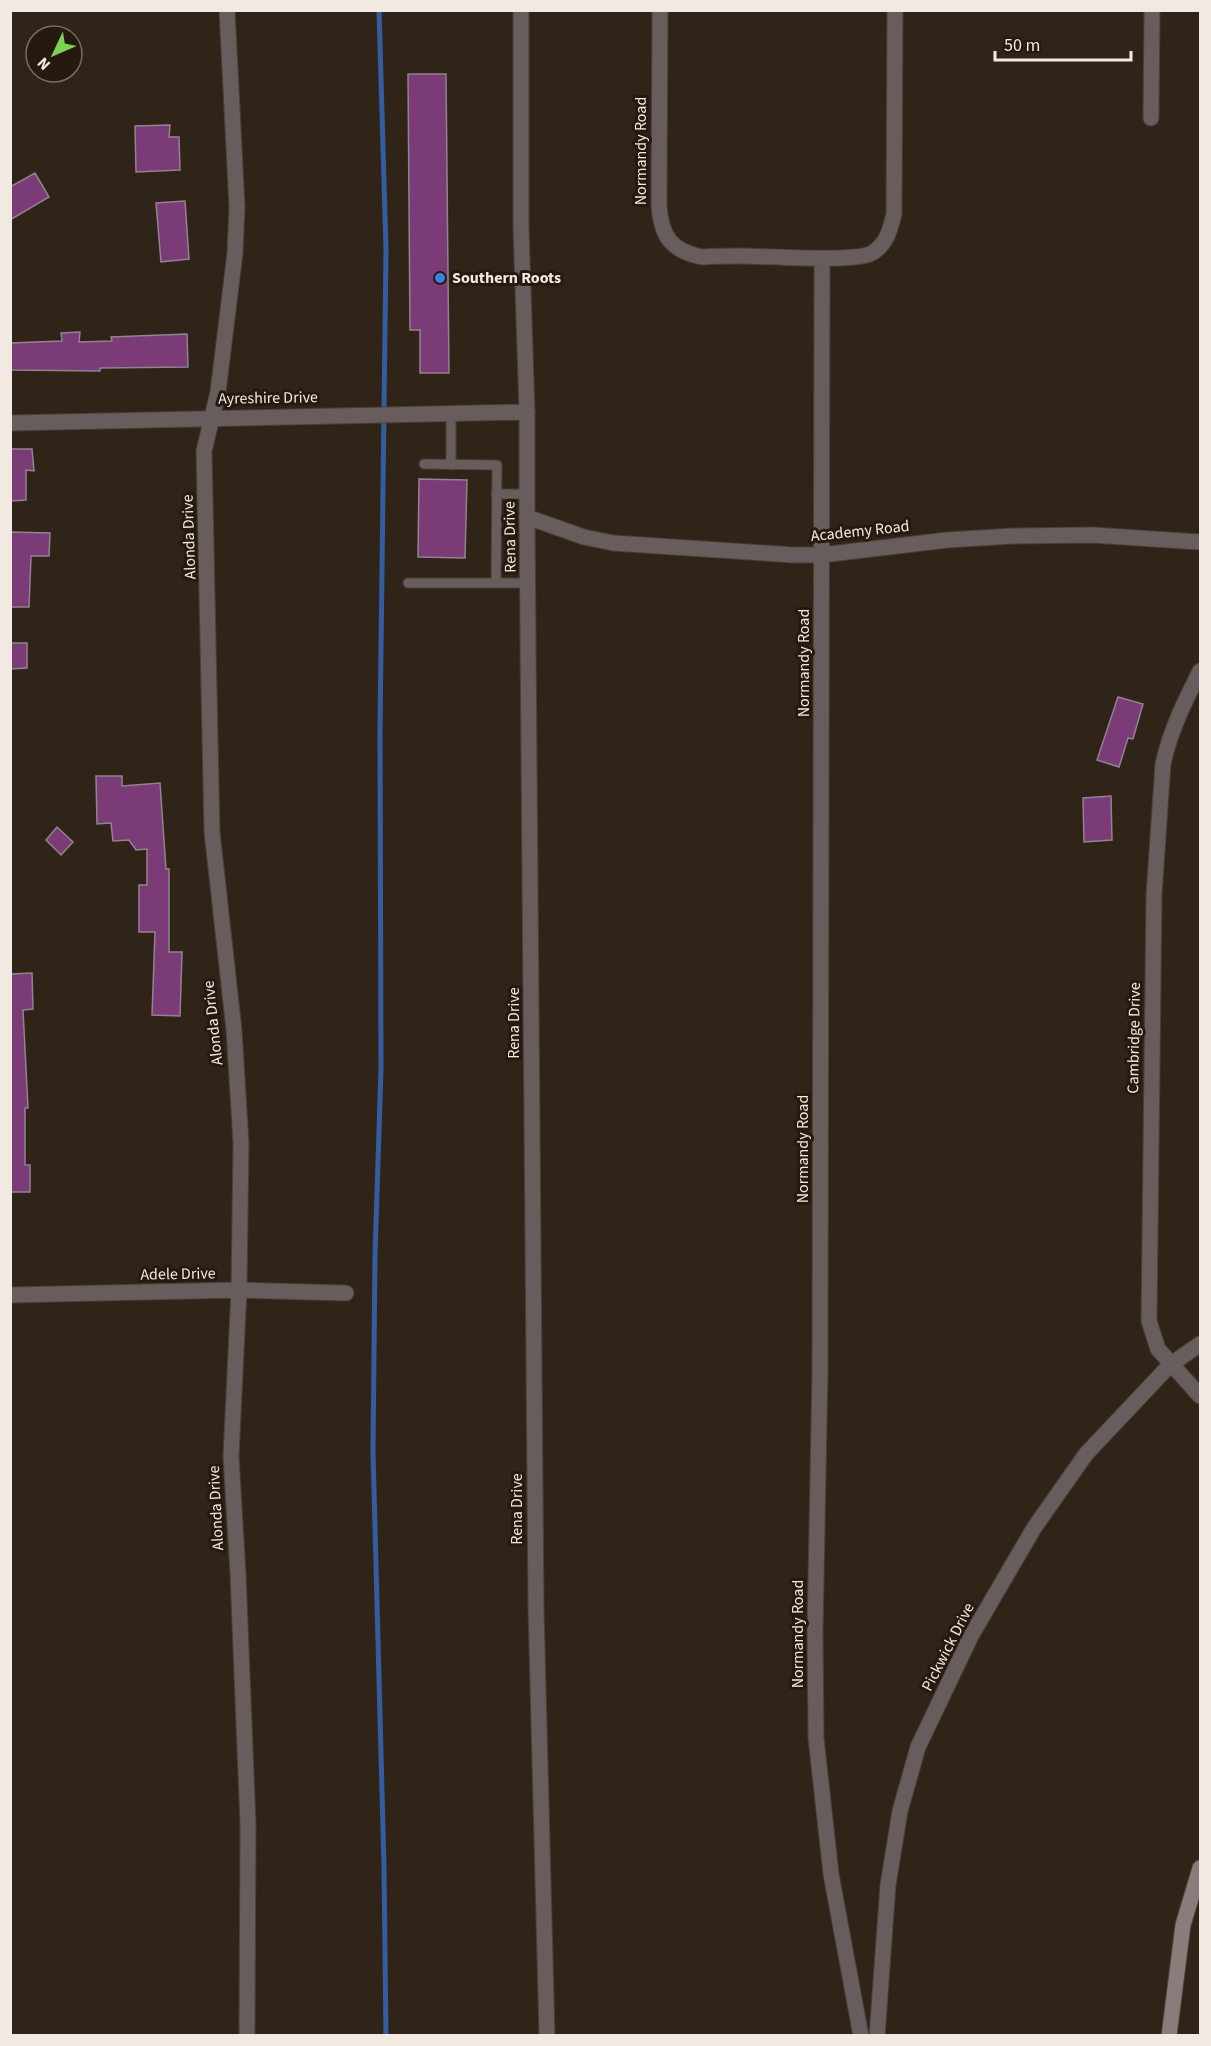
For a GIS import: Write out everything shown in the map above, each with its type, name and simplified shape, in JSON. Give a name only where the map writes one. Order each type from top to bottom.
[{"type":"main road","points":[[1169,2036],[1183,1925],[1200,1868]]},
{"type":"street","name":"Alonda Drive","points":[[227,10],[237,207],[235,253],[218,392],[204,451],[212,832],[234,1030],[241,1143],[239,1290],[231,1456],[248,1824],[247,2036]]},
{"type":"street","name":"Rena Drive","points":[[521,10],[521,227],[527,412],[536,1608],[547,2036]]},
{"type":"street","name":"Normandy Road","points":[[660,10],[659,205],[662,228],[671,242],[677,249],[687,254],[702,256],[822,258],[856,257],[870,254],[884,244],[890,231],[894,214],[895,10]]},
{"type":"street","points":[[1151,118],[1152,10]]},
{"type":"street","name":"Normandy Road","points":[[822,258],[820,1360],[815,1631],[816,1738],[831,1874],[861,2036]]},
{"type":"street","name":"Ayreshire Drive","points":[[10,423],[527,412]]},
{"type":"street","name":"Academy Road","points":[[527,517],[584,537],[613,543],[794,555],[822,555],[947,540],[1013,536],[1092,535],[1200,542]]},
{"type":"street","name":"Cambridge Drive","points":[[1200,671],[1167,745],[1163,764],[1154,895],[1149,1321],[1158,1349],[1200,1396]]},
{"type":"street","name":"Adele Drive","points":[[10,1296],[239,1290],[346,1293]]},
{"type":"street","name":"Pickwick Drive","points":[[877,2036],[888,1885],[900,1811],[918,1747],[971,1636],[1034,1528],[1086,1454],[1170,1365],[1200,1344]]},
{"type":"lane","points":[[450,465],[451,413]]},
{"type":"lane","points":[[424,464],[497,465],[496,583]]},
{"type":"lane","points":[[496,494],[527,494]]},
{"type":"lane","points":[[408,583],[528,583]]},
{"type":"building","points":[[408,74],[446,74],[449,373],[420,373],[420,330],[410,330]]},
{"type":"building","points":[[170,125],[169,137],[179,137],[180,170],[136,172],[135,126]]},
{"type":"building","points":[[35,173],[49,197],[10,220],[10,187]]},
{"type":"building","points":[[185,201],[189,259],[161,262],[156,203]]},
{"type":"building","points":[[80,332],[79,342],[112,341],[111,337],[187,334],[188,367],[100,368],[100,371],[10,370],[10,343],[62,341],[61,333]]},
{"type":"building","points":[[10,449],[32,449],[34,471],[26,470],[26,500],[10,501]]},
{"type":"building","points":[[419,479],[467,480],[465,558],[418,557]]},
{"type":"building","points":[[10,532],[50,533],[49,556],[31,556],[29,607],[10,607]]},
{"type":"building","points":[[10,643],[27,643],[27,668],[10,669]]},
{"type":"building","points":[[1118,697],[1143,704],[1133,739],[1128,738],[1119,767],[1097,760]]},
{"type":"building","points":[[96,776],[122,776],[122,786],[160,783],[166,869],[169,869],[169,952],[182,952],[180,1016],[152,1015],[155,932],[139,932],[139,885],[147,885],[147,849],[136,850],[129,840],[113,841],[111,823],[97,824]]},
{"type":"building","points":[[1111,796],[1112,840],[1084,842],[1083,798]]},
{"type":"building","points":[[57,827],[73,842],[61,855],[46,840]]},
{"type":"building","points":[[32,973],[33,1009],[23,1010],[28,1108],[25,1108],[25,1165],[30,1165],[30,1192],[10,1192],[10,974]]},
{"type":"waterway","points":[[379,10],[386,250],[380,729],[381,1069],[375,1255],[373,1452],[386,2036]]},
{"type":"place","name":"Southern Roots","points":[[440,278]]}]
